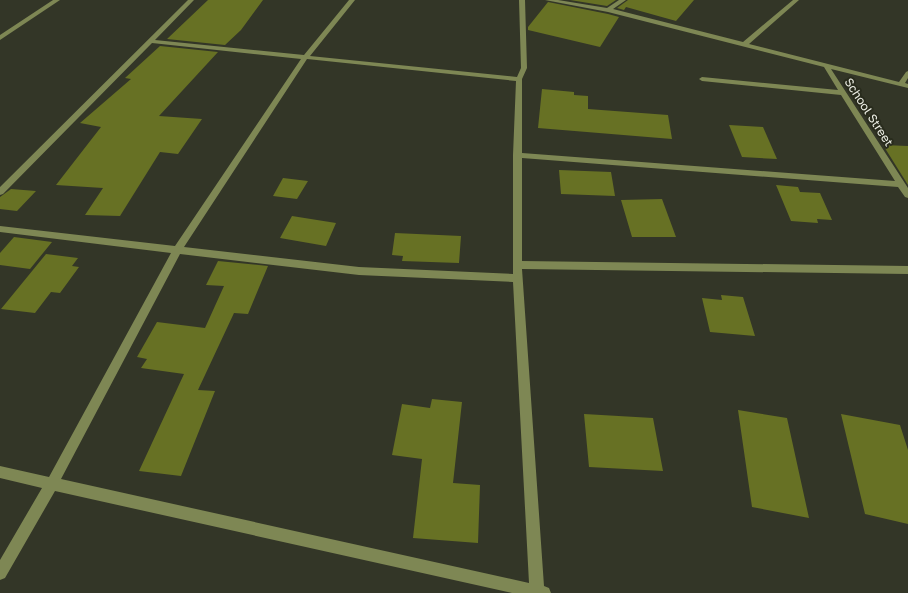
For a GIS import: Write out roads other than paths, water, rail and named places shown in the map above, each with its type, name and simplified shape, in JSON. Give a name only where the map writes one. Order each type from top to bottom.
[{"type":"street","points":[[0,38],[56,0]]},
{"type":"street","points":[[0,192],[191,0]]},
{"type":"street","points":[[0,573],[53,482],[178,249],[305,58],[352,0]]},
{"type":"street","points":[[0,472],[53,482],[540,593],[517,265],[519,79],[524,68],[522,0]]},
{"type":"street","points":[[548,0],[608,10],[827,67],[905,85],[908,73]]},
{"type":"street","points":[[608,10],[623,0]]},
{"type":"street","points":[[744,46],[796,0]]},
{"type":"street","points":[[149,41],[519,79]]},
{"type":"street","name":"School Street","points":[[827,67],[908,195]]},
{"type":"street","points":[[702,79],[843,93]]},
{"type":"street","points":[[518,155],[902,184]]},
{"type":"street","points":[[0,230],[178,249],[359,272],[518,278]]},
{"type":"street","points":[[517,265],[908,270]]}]
